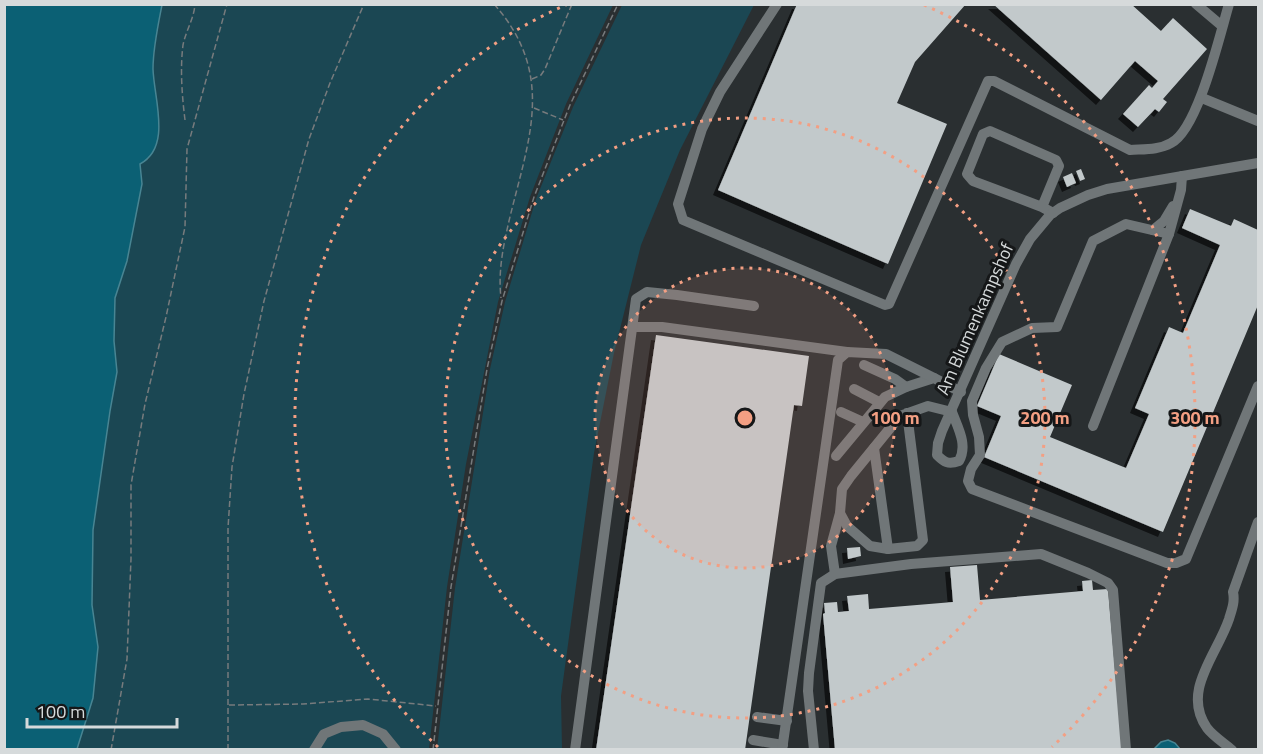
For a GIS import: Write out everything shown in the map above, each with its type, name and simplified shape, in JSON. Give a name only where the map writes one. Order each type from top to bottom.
[{"type":"street","points":[[777,4],[720,92],[702,129],[678,204],[680,213],[683,220],[885,305],[889,304],[988,81],[994,81],[1130,150],[1153,149],[1173,143],[1187,126],[1202,98],[1229,4]]},
{"type":"street","points":[[1196,4],[1222,26]]},
{"type":"street","points":[[1202,98],[1258,121]]},
{"type":"street","points":[[1042,207],[1059,166],[1056,160],[990,131],[983,134],[967,174],[973,181],[1053,213]]},
{"type":"street","name":"Am Blumenkampshof","points":[[952,412],[964,448],[959,461],[952,464],[945,462],[937,454],[938,443],[1019,257],[1040,226],[1053,213],[1088,195],[1107,189],[1258,163]]},
{"type":"street","points":[[1093,426],[1169,234],[1181,190],[1182,176]]},
{"type":"street","points":[[1154,230],[1164,221],[1177,202]]},
{"type":"street","points":[[1169,234],[1126,224],[1094,241],[1057,327],[1032,328],[1002,342],[986,368],[972,401],[980,455],[971,469],[968,481],[972,489],[1167,563],[1186,560],[1258,386]]},
{"type":"street","points":[[575,750],[636,299],[647,292],[754,306]]},
{"type":"street","points":[[633,327],[673,328],[847,352],[886,354],[961,392]]},
{"type":"street","points":[[753,740],[783,747],[838,360],[847,352]]},
{"type":"street","points":[[864,365],[895,379],[906,387]]},
{"type":"street","points":[[836,456],[879,402],[906,387],[934,378]]},
{"type":"street","points":[[854,389],[879,402]]},
{"type":"street","points":[[835,574],[831,546],[840,513],[842,489],[900,416],[928,406],[952,412]]},
{"type":"street","points":[[841,412],[863,422]]},
{"type":"street","points":[[840,513],[847,526],[870,546],[888,549],[917,546],[923,540],[907,413]]},
{"type":"street","points":[[874,448],[888,549]]},
{"type":"street","points":[[1232,750],[1208,729],[1197,709],[1199,685],[1207,663],[1223,636],[1235,600],[1233,592],[1258,522]]},
{"type":"street","points":[[814,750],[808,691],[814,626],[821,583],[835,574],[911,564],[1041,554],[1108,583],[1113,590],[1126,750]]},
{"type":"street","points":[[757,717],[787,721]]},
{"type":"street","points":[[314,750],[324,734],[341,727],[363,725],[383,734],[396,750]]},
{"type":"path","points":[[185,120],[183,52],[188,28],[195,15],[195,4]]},
{"type":"path","points":[[111,750],[127,659],[131,485],[145,404],[185,227],[187,149],[227,4]]},
{"type":"path","points":[[228,750],[228,528],[232,467],[244,394],[264,301],[309,140],[364,4]]},
{"type":"path","points":[[494,4],[516,35],[525,53],[532,80],[533,107],[529,143],[500,263],[502,302]]},
{"type":"path","points":[[532,80],[541,75],[545,69],[572,4]]},
{"type":"path","points":[[433,750],[451,587],[468,475],[502,302],[534,197],[564,120],[618,4]]},
{"type":"path","points":[[533,107],[564,120]]},
{"type":"path","points":[[228,705],[303,704],[368,699],[437,706]]},
{"type":"shaded area","points":[[4,5],[162,5],[153,69],[159,121],[158,134],[156,146],[150,156],[140,164],[142,184],[127,261],[115,298],[114,341],[117,372],[93,530],[92,605],[98,647],[93,698],[77,749],[5,749]]},
{"type":"shaded area","points":[[162,5],[613,5],[566,104],[530,197],[498,302],[466,464],[447,587],[429,749],[77,750],[98,647],[92,605],[93,530],[117,372],[114,341],[115,298],[127,261],[142,184],[139,164],[149,159],[158,114],[153,69],[157,27]]},
{"type":"shaded area","points":[[622,5],[754,5],[680,150],[641,245],[614,353],[594,453],[561,696],[562,749],[437,749],[455,588],[490,369],[505,302],[536,199],[573,107]]},
{"type":"shaded area","points":[[1168,740],[1180,749],[1154,749],[1161,742]]},
{"type":"building","points":[[797,4],[966,4],[915,62],[897,103],[947,124],[888,264],[718,190]]},
{"type":"building","points":[[993,4],[1131,4],[1161,31],[1173,18],[1207,49],[1163,99],[1167,102],[1159,112],[1155,109],[1138,127],[1123,114],[1149,85],[1152,88],[1158,81],[1135,61],[1101,100]]},
{"type":"building","points":[[1081,169],[1085,179],[1080,181],[1076,171]]},
{"type":"building","points":[[1072,173],[1076,183],[1067,187],[1063,177]]},
{"type":"building","points":[[1190,209],[1231,226],[1234,219],[1258,230],[1258,305],[1163,532],[984,457],[1001,416],[977,406],[999,354],[1072,385],[1050,437],[1126,468],[1149,414],[1135,408],[1169,327],[1183,333],[1220,245],[1182,228]]},
{"type":"building","points":[[656,335],[809,356],[802,406],[794,405],[745,750],[596,750]]},
{"type":"building","points":[[860,547],[861,556],[848,559],[847,548]]},
{"type":"building","points":[[977,565],[980,600],[1083,591],[1082,581],[1092,580],[1093,590],[1108,589],[1122,750],[835,750],[823,614],[825,613],[824,603],[837,602],[838,612],[849,611],[847,596],[868,594],[869,609],[953,602],[950,567]]}]
